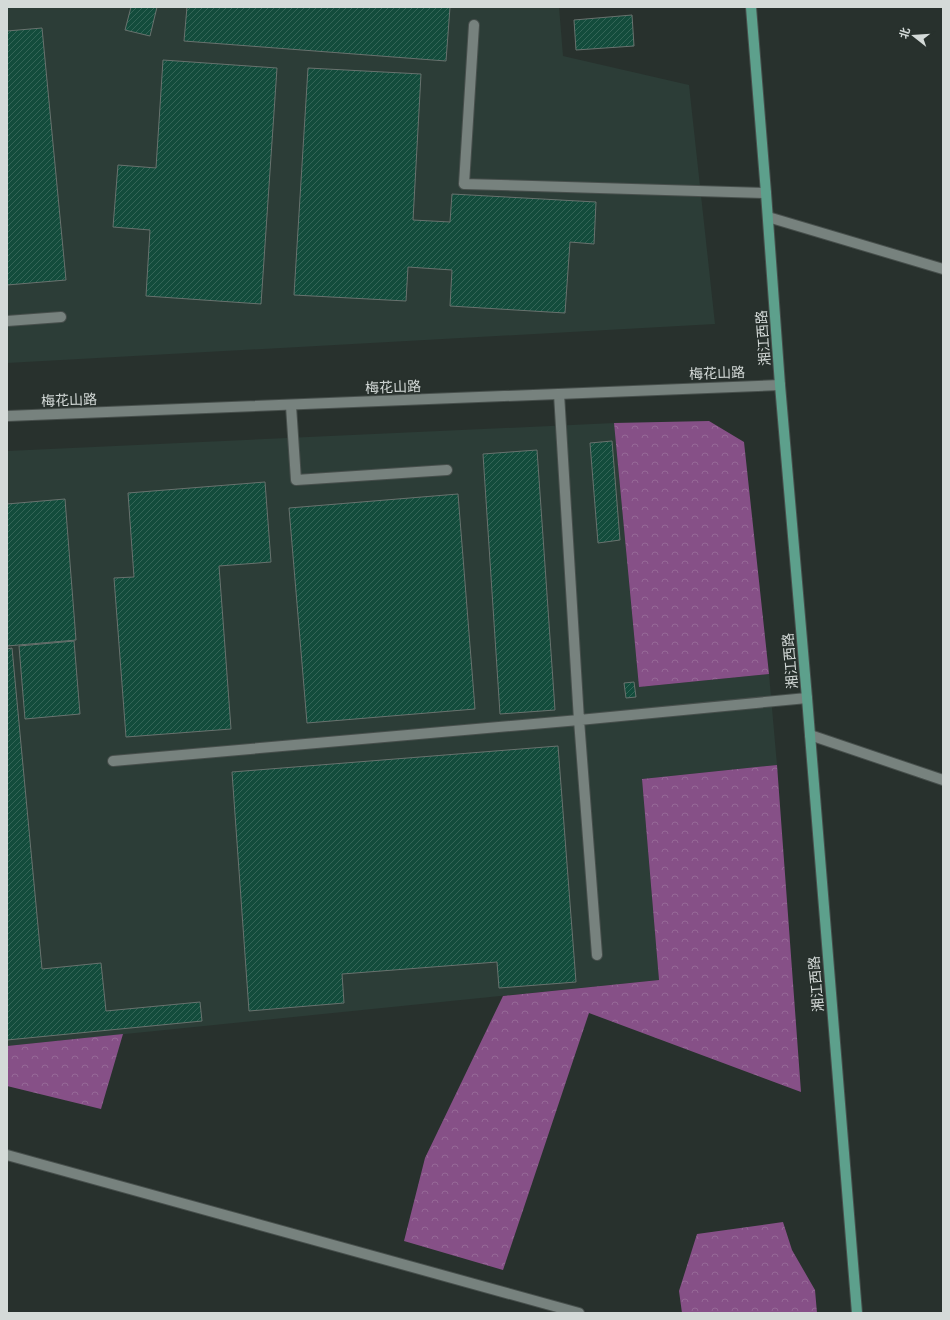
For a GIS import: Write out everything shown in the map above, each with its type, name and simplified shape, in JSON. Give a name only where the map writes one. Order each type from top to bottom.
[{"type":"main road","name":"湘江西路","points":[[750,7],[857,1313]]},
{"type":"street","points":[[474,25],[464,184],[766,193]]},
{"type":"street","points":[[768,217],[943,269]]},
{"type":"street","points":[[7,321],[61,317]]},
{"type":"street","name":"梅花山路","points":[[7,416],[291,406],[780,385]]},
{"type":"street","points":[[559,394],[579,720],[597,955]]},
{"type":"street","points":[[291,406],[296,480],[447,470]]},
{"type":"street","points":[[113,761],[579,720],[807,698]]},
{"type":"street","points":[[810,735],[943,780]]},
{"type":"street","points":[[7,1155],[579,1313]]},
{"type":"shaded area","points":[[7,7],[559,7],[563,56],[689,85],[715,324],[7,363]]},
{"type":"shaded area","points":[[614,423],[639,687],[769,674],[777,765],[642,779],[659,980],[7,1046],[7,451]]},
{"type":"green space","points":[[709,421],[744,442],[769,674],[639,687],[614,423]]},
{"type":"green space","points":[[777,765],[801,1092],[589,1013],[503,1270],[404,1241],[425,1158],[503,996],[659,980],[642,779]]},
{"type":"green space","points":[[123,1034],[101,1109],[7,1086],[7,1046]]},
{"type":"green space","points":[[783,1222],[792,1250],[815,1290],[817,1313],[682,1313],[679,1291],[697,1234]]},
{"type":"building","points":[[131,7],[157,7],[150,36],[125,30]]},
{"type":"building","points":[[187,7],[450,7],[446,61],[184,41]]},
{"type":"building","points":[[632,15],[634,46],[576,50],[574,20]]},
{"type":"building","points":[[42,28],[66,280],[7,285],[7,31]]},
{"type":"building","points":[[163,60],[277,68],[261,304],[146,296],[150,230],[113,227],[118,165],[156,168]]},
{"type":"building","points":[[308,68],[421,74],[413,220],[450,222],[452,194],[596,202],[594,244],[570,242],[565,313],[450,306],[452,270],[408,267],[406,301],[294,295]]},
{"type":"building","points":[[612,441],[620,540],[598,543],[590,443]]},
{"type":"building","points":[[537,450],[555,710],[500,714],[483,454]]},
{"type":"building","points":[[265,482],[271,562],[219,566],[231,729],[126,737],[114,578],[134,577],[128,493]]},
{"type":"building","points":[[458,494],[475,709],[307,723],[289,508]]},
{"type":"building","points":[[65,499],[76,640],[7,646],[7,504]]},
{"type":"building","points":[[74,641],[80,714],[25,719],[19,646]]},
{"type":"building","points":[[12,648],[42,969],[101,963],[106,1011],[200,1002],[202,1021],[7,1040],[7,649]]},
{"type":"building","points":[[634,682],[636,697],[626,698],[624,683]]},
{"type":"building","points":[[558,746],[576,982],[499,988],[497,962],[342,974],[344,1003],[249,1011],[232,772]]}]
